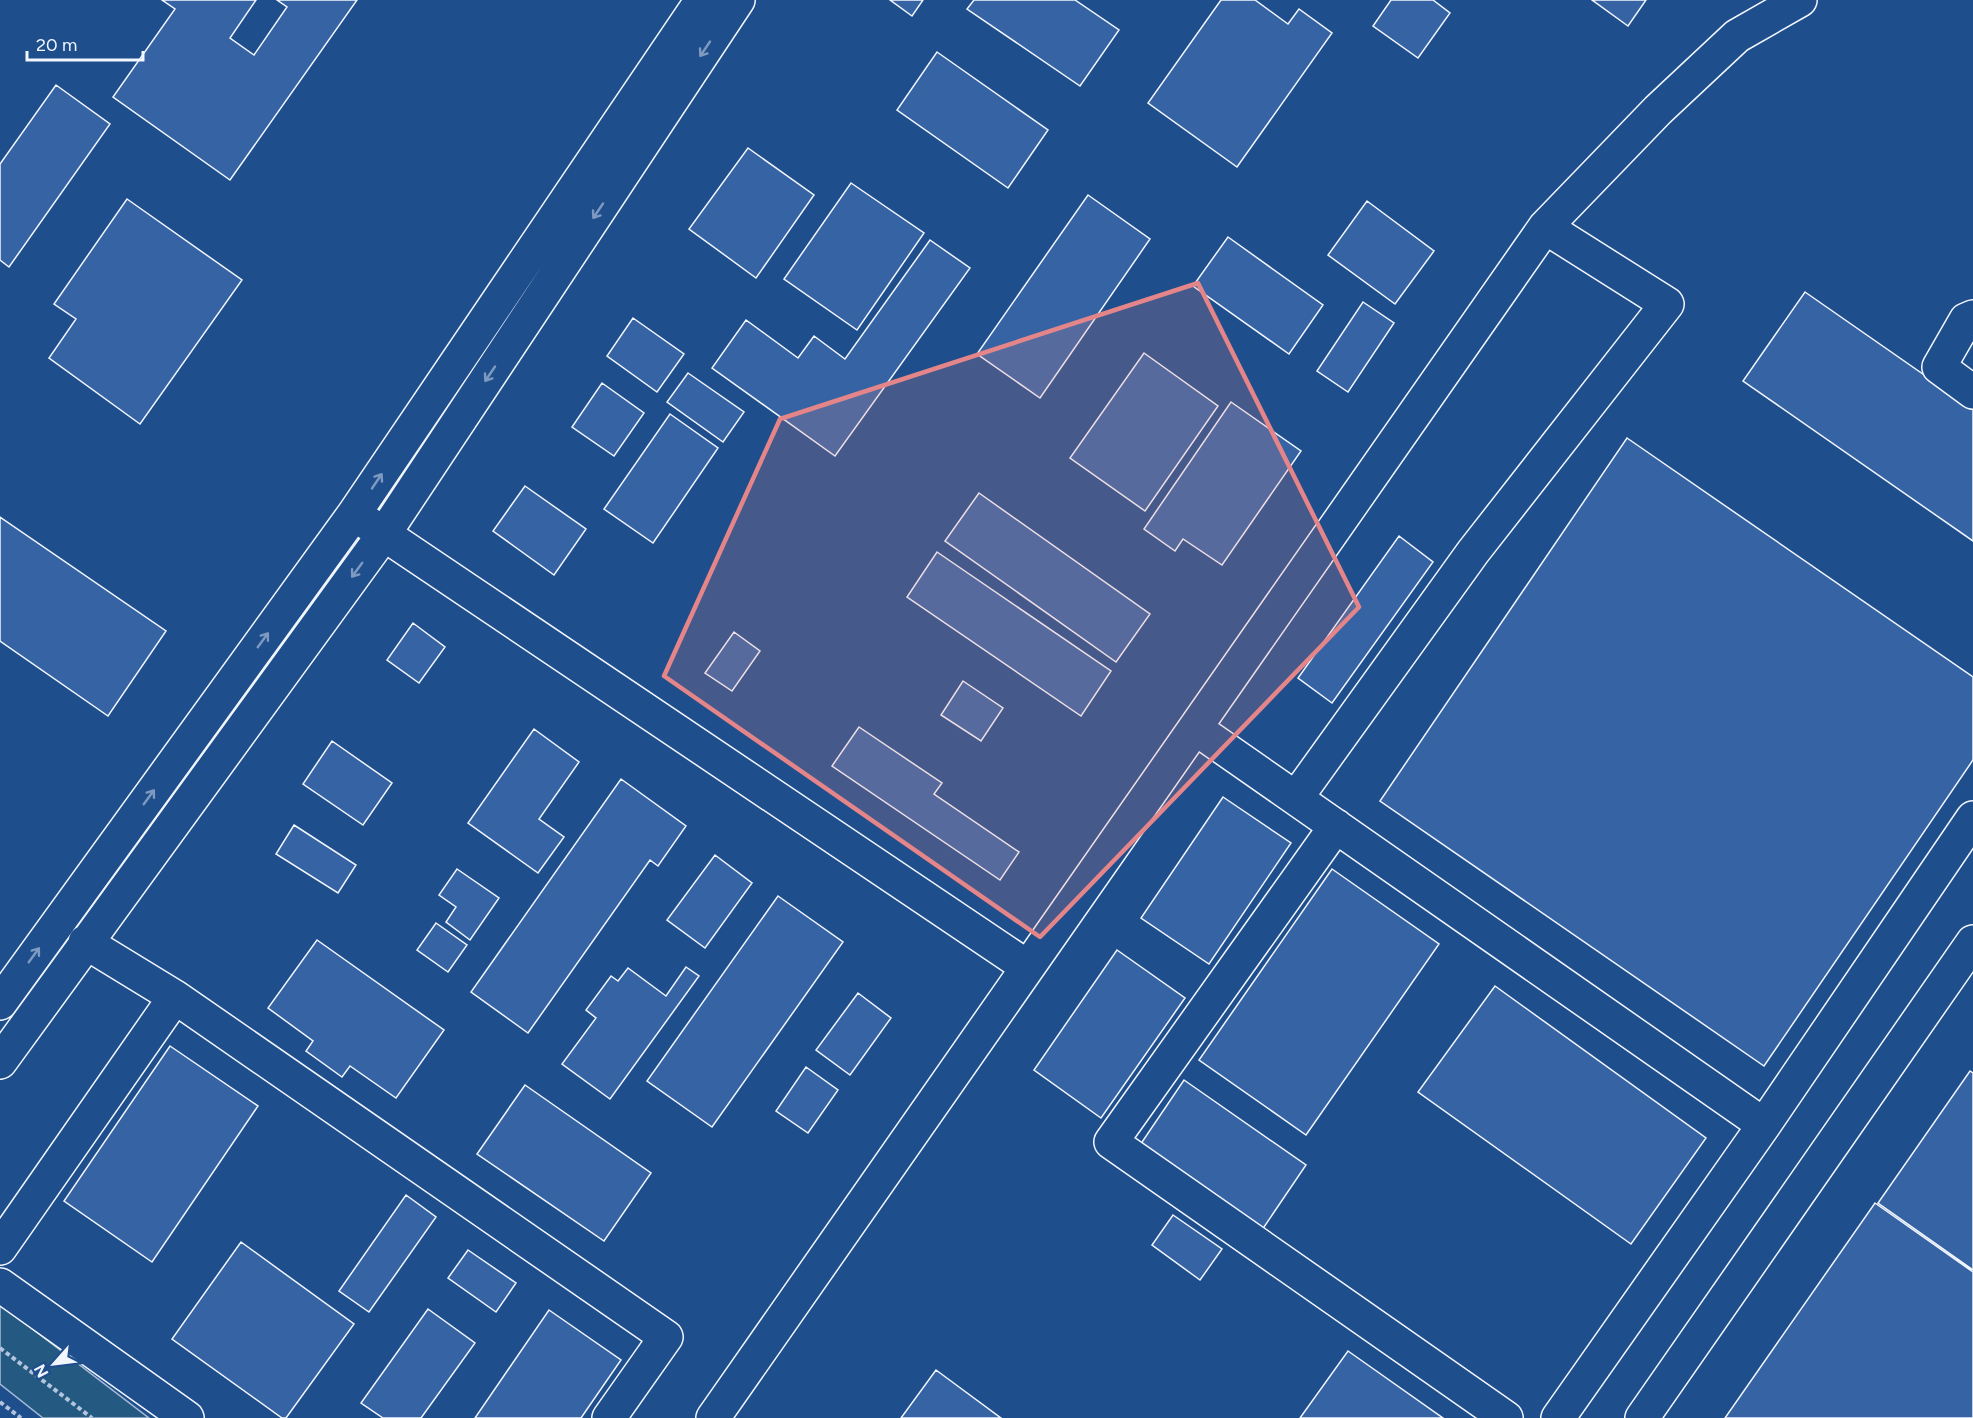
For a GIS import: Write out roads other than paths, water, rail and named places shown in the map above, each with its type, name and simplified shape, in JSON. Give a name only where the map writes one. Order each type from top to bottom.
[{"type":"street","points":[[0,1003],[354,514],[702,0]]},
{"type":"street","points":[[0,1062],[85,942],[384,534],[738,0]]},
{"type":"street","points":[[713,1418],[1026,966],[1545,227],[1658,110],[1737,36],[1800,0]]},
{"type":"street","points":[[1296,798],[1473,552],[1667,304],[1545,227]]},
{"type":"street","points":[[1973,316],[1966,320],[1939,367],[1973,392]]},
{"type":"street","points":[[354,514],[1026,966]]},
{"type":"street","points":[[1195,728],[1764,1125]]},
{"type":"street","points":[[1558,1418],[1764,1125],[1973,818]]},
{"type":"street","points":[[1336,826],[1111,1142],[1506,1418]]},
{"type":"street","points":[[85,942],[175,997],[666,1337],[609,1418]]},
{"type":"street","points":[[1642,1418],[1973,942]]},
{"type":"street","points":[[0,1248],[175,997]]},
{"type":"street","points":[[0,1285],[187,1418]]}]
